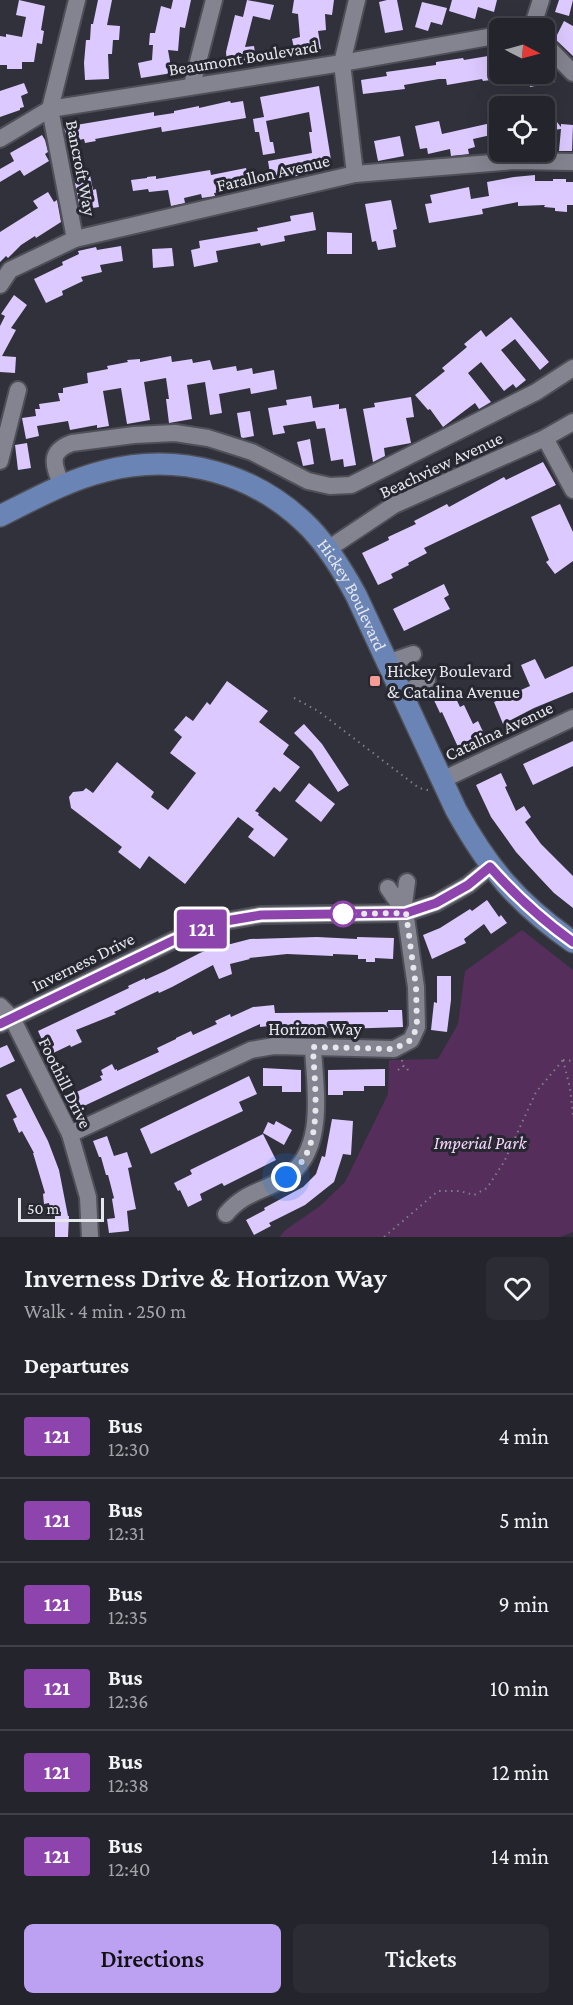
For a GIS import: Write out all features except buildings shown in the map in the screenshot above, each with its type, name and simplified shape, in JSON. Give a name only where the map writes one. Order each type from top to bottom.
[{"type":"main road","name":"Hickey Boulevard","points":[[0,514],[62,486],[103,471],[145,464],[168,463],[211,470],[232,476],[272,496],[310,528],[328,549],[356,596],[402,695],[435,785],[461,820],[490,867],[532,911],[573,942]]},
{"type":"street","name":"Bancroft Way","points":[[75,238],[50,109],[77,0]]},
{"type":"street","points":[[192,85],[214,0]]},
{"type":"street","points":[[355,174],[342,63],[357,0]]},
{"type":"street","points":[[535,18],[541,0]]},
{"type":"street","name":"Beaumont Boulevard","points":[[0,140],[50,109],[342,63],[489,37]]},
{"type":"street","points":[[555,54],[573,73]]},
{"type":"street","name":"Farallon Avenue","points":[[0,285],[10,270],[75,238],[355,174],[515,161],[573,162]]},
{"type":"street","points":[[62,486],[54,462],[55,454],[62,447],[72,443],[134,435],[175,433],[208,438],[252,452],[308,481],[330,486],[351,485],[536,392],[573,368]]},
{"type":"street","points":[[0,460],[18,390]]},
{"type":"street","name":"Beachview Avenue","points":[[328,549],[394,506],[546,438],[573,422]]},
{"type":"street","points":[[546,438],[573,490]]},
{"type":"street","points":[[387,663],[413,654]]},
{"type":"street","points":[[402,695],[427,680]]},
{"type":"street","name":"Catalina Avenue","points":[[435,785],[573,718]]},
{"type":"street","name":"Inverness Drive","points":[[6,1021],[172,941],[220,922],[261,915],[405,909],[436,903],[468,885],[490,867]]},
{"type":"street","points":[[405,909],[407,882]]},
{"type":"street","points":[[388,888],[396,901],[405,909]]},
{"type":"street","name":"Horizon Way","points":[[70,1134],[251,1050],[274,1046],[394,1049],[411,1040],[417,1027],[416,997],[405,909]]},
{"type":"street","name":"Foothill Drive","points":[[0,1006],[6,1021],[70,1134],[88,1197],[90,1237]]},
{"type":"street","points":[[226,1214],[236,1202],[286,1177],[301,1163],[314,1135],[313,1047]]},
{"type":"path","points":[[294,698],[318,711],[419,788],[435,785]]},
{"type":"path","points":[[563,1060],[573,1061]]},
{"type":"path","points":[[563,1060],[570,1088],[573,1115]]},
{"type":"path","points":[[384,1237],[438,1191],[460,1191],[474,1195],[487,1188],[504,1162],[536,1092],[563,1060]]},
{"type":"path","points":[[398,1070],[403,1065],[408,1071]]},
{"type":"green space","name":"Imperial Park","points":[[522,930],[573,970],[573,1232],[560,1237],[280,1237],[284,1231],[320,1206],[345,1182],[388,1094],[389,1060],[438,1059],[458,1024],[465,971]]},
{"type":"bus line","name":"121","points":[[0,1024],[172,941],[220,922],[261,915],[406,913],[436,903],[468,885],[490,867],[532,911],[573,942]]},
{"type":"place","name":"Hickey Boulevard & Catalina Avenue","points":[[375,681]]},
{"type":"route","points":[[286,1177],[301,1163],[314,1135],[313,1047],[394,1049],[411,1040],[417,1027],[416,987],[406,913],[343,914]]}]
